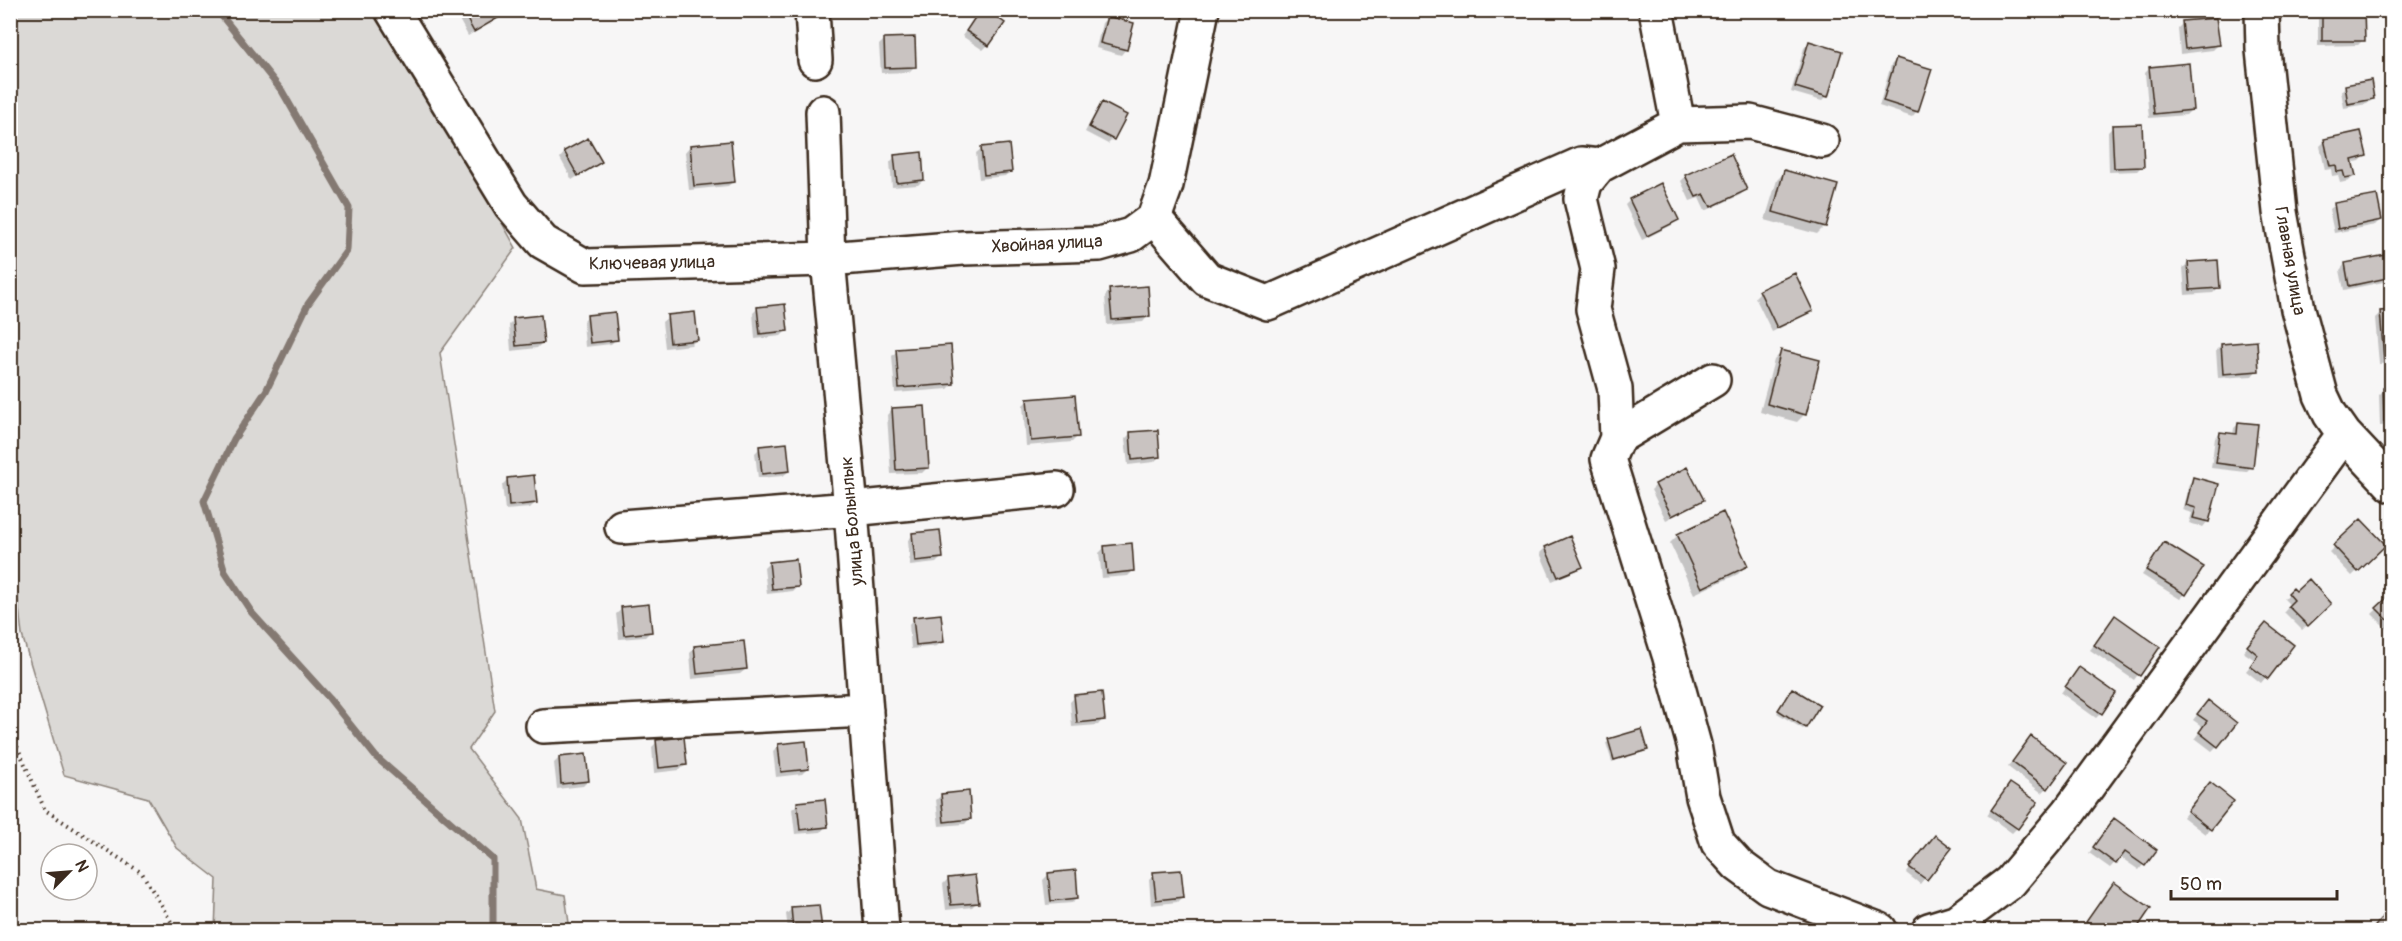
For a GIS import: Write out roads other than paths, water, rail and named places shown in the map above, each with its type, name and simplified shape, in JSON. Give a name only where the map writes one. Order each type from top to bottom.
[{"type":"street","name":"Ключевая улица","points":[[392,10],[511,205],[543,242],[551,247],[585,266],[828,259]]},
{"type":"street","points":[[812,10],[815,60]]},
{"type":"street","points":[[1202,10],[1166,185],[1154,218],[1208,279],[1268,303],[1581,164],[1599,166]]},
{"type":"street","points":[[1656,10],[1678,124]]},
{"type":"street","name":"Главная улица","points":[[2262,10],[2263,50],[2280,212],[2298,309],[2321,395],[2330,414],[2344,434],[2391,485]]},
{"type":"street","name":"улица Болынлык","points":[[823,112],[828,259],[851,509],[882,930]]},
{"type":"street","points":[[1822,141],[1750,122],[1678,124],[1599,166],[1585,183],[1581,199],[1598,269],[1593,309],[1615,389],[1617,438],[1608,459],[1669,654],[1694,745],[1703,797],[1718,843],[1738,865],[1768,887],[1880,930]]},
{"type":"street","name":"Хвойная улица","points":[[828,259],[963,248],[1099,244],[1131,235],[1154,218]]},
{"type":"street","points":[[1617,438],[1713,380]]},
{"type":"street","points":[[1929,930],[1958,921],[2010,882],[2025,865],[2069,812],[2344,434]]},
{"type":"street","points":[[622,527],[851,509],[1057,489]]},
{"type":"street","points":[[543,726],[866,710]]},
{"type":"waterway","points":[[217,10],[282,91],[349,208],[347,250],[308,304],[266,391],[234,439],[204,501],[225,572],[252,613],[329,698],[376,757],[493,859],[493,930]]}]
